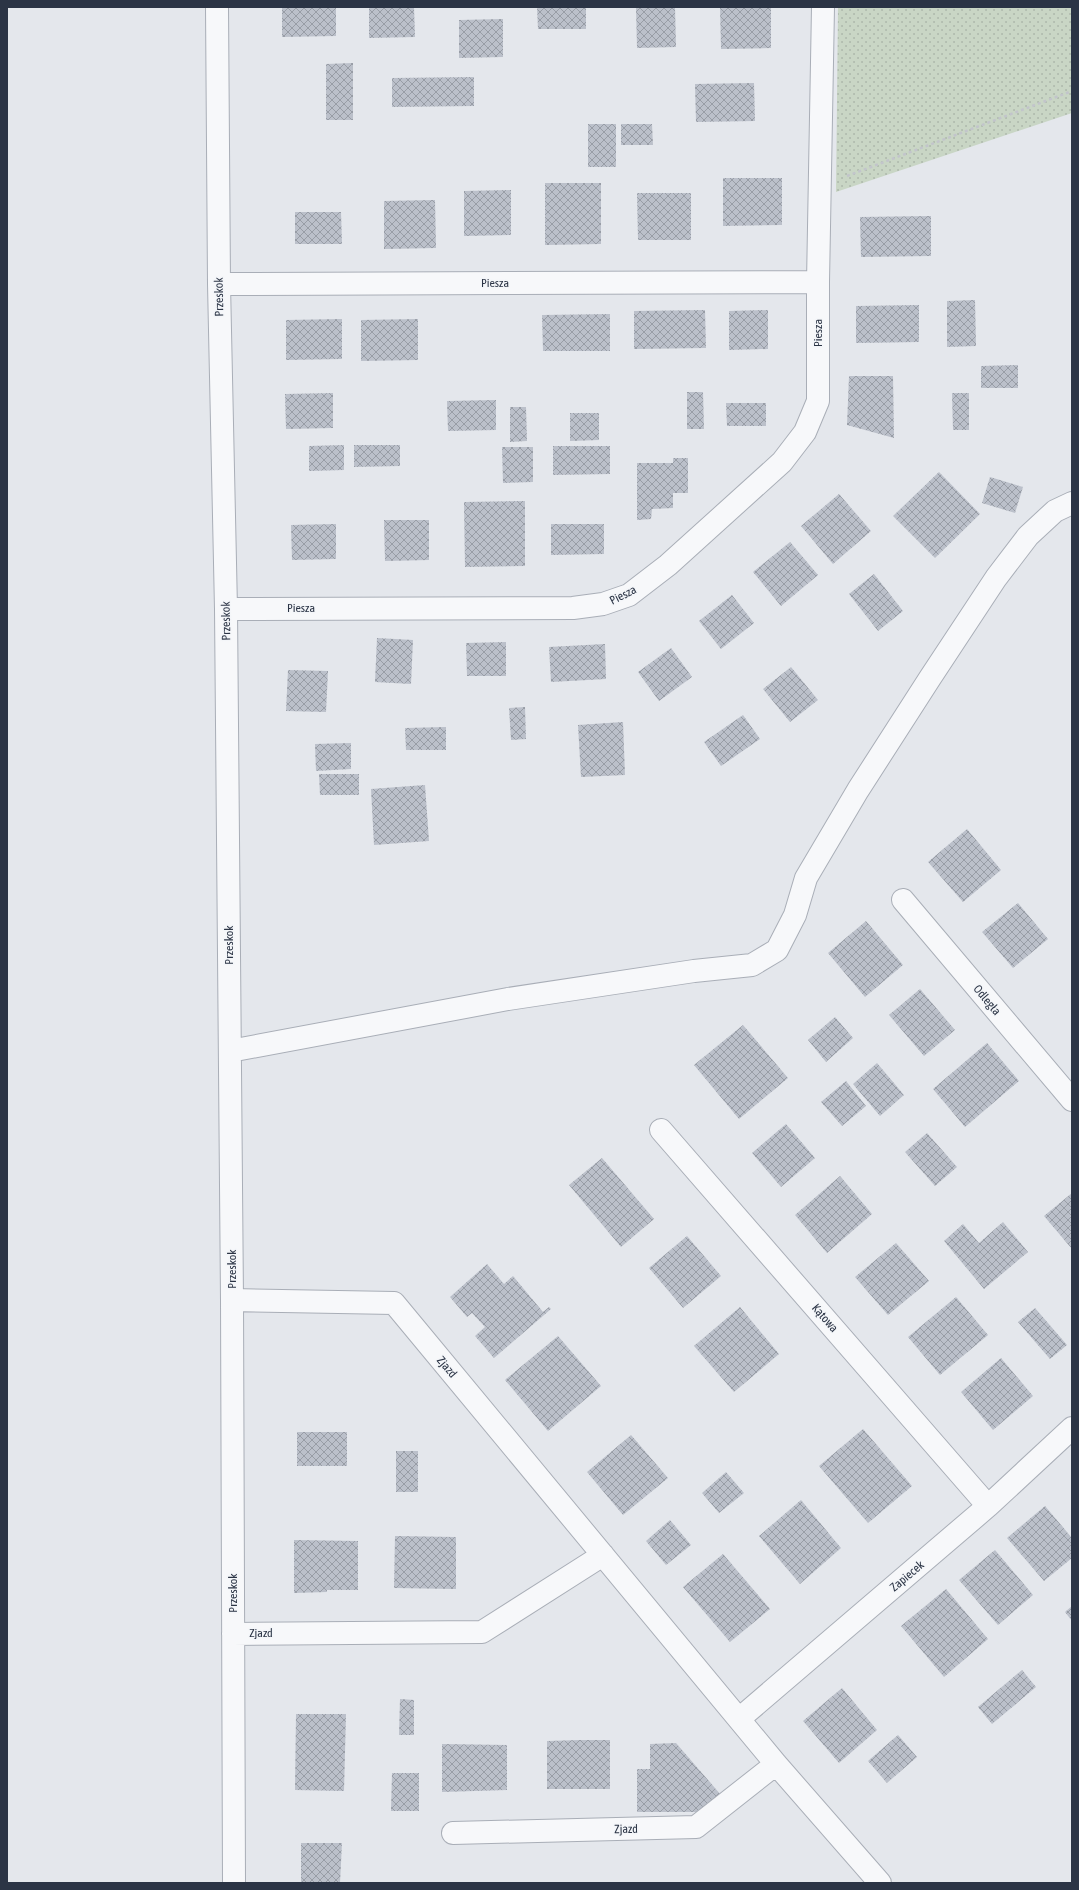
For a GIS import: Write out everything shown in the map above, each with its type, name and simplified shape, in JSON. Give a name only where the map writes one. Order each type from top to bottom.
[{"type":"street","name":"Przeskok","points":[[217,7],[219,284],[226,608],[232,1300],[234,1883]]},
{"type":"street","name":"Piesza","points":[[226,608],[574,608],[603,604],[629,595],[668,565],[782,462],[805,432],[818,401],[818,282],[823,7]]},
{"type":"street","name":"Piesza","points":[[219,284],[818,282]]},
{"type":"street","points":[[230,1051],[508,999],[694,971],[752,965],[777,950],[796,915],[806,878],[858,790],[996,578],[1028,536],[1055,511],[1072,504]]},
{"type":"street","name":"Odległa","points":[[902,900],[1072,1100]]},
{"type":"street","name":"Kątowa","points":[[661,1130],[988,1506]]},
{"type":"street","name":"Zjazd","points":[[232,1300],[394,1303],[776,1764],[880,1883]]},
{"type":"street","name":"Zapiecek","points":[[739,1719],[988,1506],[1072,1428]]},
{"type":"street","name":"Zjazd","points":[[233,1634],[482,1632],[603,1555]]},
{"type":"street","name":"Zjazd","points":[[453,1833],[696,1827],[776,1764]]},
{"type":"path","points":[[820,186],[1072,91]]},
{"type":"green space","points":[[838,7],[1072,7],[1072,113],[836,192]]},
{"type":"building","points":[[282,7],[336,7],[336,36],[282,37]]},
{"type":"building","points":[[369,7],[414,7],[415,37],[369,38]]},
{"type":"building","points":[[537,7],[586,7],[586,29],[538,29]]},
{"type":"building","points":[[636,7],[675,7],[676,47],[637,48]]},
{"type":"building","points":[[720,7],[771,7],[771,48],[721,49]]},
{"type":"building","points":[[503,19],[503,57],[459,58],[459,20]]},
{"type":"building","points":[[353,63],[353,120],[326,120],[326,64]]},
{"type":"building","points":[[474,77],[474,106],[392,107],[392,78]]},
{"type":"building","points":[[754,83],[755,121],[696,122],[695,84]]},
{"type":"building","points":[[588,124],[616,124],[616,167],[588,167]]},
{"type":"building","points":[[621,124],[652,124],[653,145],[621,145]]},
{"type":"building","points":[[723,178],[782,178],[782,225],[723,226]]},
{"type":"building","points":[[545,183],[601,183],[601,244],[545,245]]},
{"type":"building","points":[[511,190],[511,235],[464,236],[464,191]]},
{"type":"building","points":[[637,193],[691,193],[691,240],[638,240]]},
{"type":"building","points":[[435,200],[436,248],[384,249],[384,201]]},
{"type":"building","points":[[295,212],[341,212],[342,244],[295,244]]},
{"type":"building","points":[[931,216],[931,256],[861,257],[860,217]]},
{"type":"building","points":[[975,300],[976,346],[947,347],[947,301]]},
{"type":"building","points":[[919,305],[919,342],[856,343],[856,306]]},
{"type":"building","points":[[705,310],[706,348],[634,349],[634,311]]},
{"type":"building","points":[[768,310],[768,349],[729,350],[729,311]]},
{"type":"building","points":[[610,314],[610,351],[543,351],[542,315]]},
{"type":"building","points":[[342,319],[342,359],[286,360],[286,320]]},
{"type":"building","points":[[418,319],[418,360],[361,361],[361,320]]},
{"type":"building","points":[[1018,365],[1018,388],[981,388],[981,366]]},
{"type":"building","points":[[849,376],[893,376],[894,438],[847,425]]},
{"type":"building","points":[[687,392],[703,392],[704,429],[687,429]]},
{"type":"building","points":[[333,393],[333,428],[286,429],[285,394]]},
{"type":"building","points":[[952,393],[969,393],[969,430],[953,430]]},
{"type":"building","points":[[496,400],[496,430],[448,431],[447,401]]},
{"type":"building","points":[[726,403],[766,403],[766,426],[727,426]]},
{"type":"building","points":[[510,407],[526,407],[527,441],[510,442]]},
{"type":"building","points":[[570,413],[599,413],[599,440],[570,441]]},
{"type":"building","points":[[344,445],[344,470],[309,471],[309,446]]},
{"type":"building","points":[[354,445],[400,445],[400,466],[354,467]]},
{"type":"building","points":[[553,446],[610,446],[610,474],[553,475]]},
{"type":"building","points":[[502,447],[533,447],[533,482],[503,483]]},
{"type":"building","points":[[673,458],[688,458],[688,493],[673,493],[673,508],[652,509],[651,519],[637,520],[637,463],[673,463]]},
{"type":"building","points":[[939,472],[980,514],[935,558],[893,516]]},
{"type":"building","points":[[990,477],[1023,487],[1015,513],[982,503]]},
{"type":"building","points":[[839,494],[871,531],[833,564],[801,526]]},
{"type":"building","points":[[525,501],[525,566],[465,567],[464,502]]},
{"type":"building","points":[[384,520],[429,520],[429,560],[385,561]]},
{"type":"building","points":[[336,524],[336,559],[292,560],[291,525]]},
{"type":"building","points":[[551,524],[604,524],[604,554],[551,555]]},
{"type":"building","points":[[790,542],[818,575],[781,606],[753,572]]},
{"type":"building","points":[[874,574],[903,611],[878,631],[849,594]]},
{"type":"building","points":[[732,595],[754,623],[721,649],[699,621]]},
{"type":"building","points":[[377,638],[413,640],[411,684],[375,682]]},
{"type":"building","points":[[506,642],[506,676],[467,676],[466,643]]},
{"type":"building","points":[[605,644],[606,679],[551,682],[549,647]]},
{"type":"building","points":[[671,648],[692,677],[659,701],[638,672]]},
{"type":"building","points":[[791,667],[818,700],[790,722],[763,689]]},
{"type":"building","points":[[288,670],[328,671],[326,712],[286,711]]},
{"type":"building","points":[[525,707],[526,739],[511,740],[509,708]]},
{"type":"building","points":[[743,715],[760,739],[721,766],[704,742]]},
{"type":"building","points":[[623,722],[625,775],[581,777],[578,725]]},
{"type":"building","points":[[446,727],[446,750],[406,750],[405,728]]},
{"type":"building","points":[[351,743],[351,769],[316,771],[315,744]]},
{"type":"building","points":[[319,774],[359,774],[359,795],[320,795]]},
{"type":"building","points":[[425,785],[429,841],[374,845],[371,789]]},
{"type":"building","points":[[967,829],[1001,870],[963,902],[928,862]]},
{"type":"building","points":[[1018,903],[1048,939],[1013,968],[982,932]]},
{"type":"building","points":[[866,921],[903,965],[865,997],[828,953]]},
{"type":"building","points":[[920,989],[955,1030],[924,1056],[889,1015]]},
{"type":"building","points":[[835,1017],[853,1038],[826,1062],[808,1040]]},
{"type":"building","points":[[743,1025],[788,1078],[739,1119],[694,1065]]},
{"type":"building","points":[[987,1043],[1019,1081],[965,1127],[933,1089]]},
{"type":"building","points":[[877,1063],[904,1095],[880,1116],[853,1084]]},
{"type":"building","points":[[846,1081],[866,1106],[842,1126],[821,1102]]},
{"type":"building","points":[[786,1124],[815,1158],[781,1187],[752,1153]]},
{"type":"building","points":[[927,1133],[957,1167],[935,1186],[905,1152]]},
{"type":"building","points":[[602,1158],[654,1219],[621,1247],[569,1185]]},
{"type":"building","points":[[840,1176],[872,1214],[827,1253],[795,1215]]},
{"type":"building","points":[[1072,1193],[1072,1249],[1044,1216]]},
{"type":"building","points":[[1003,1222],[1028,1252],[984,1289],[944,1241],[963,1224],[979,1243]]},
{"type":"building","points":[[687,1236],[721,1276],[683,1308],[649,1268]]},
{"type":"building","points":[[896,1243],[929,1281],[888,1315],[855,1277]]},
{"type":"building","points":[[487,1264],[504,1284],[513,1276],[543,1312],[549,1307],[551,1309],[494,1358],[475,1336],[485,1327],[472,1313],[467,1317],[450,1297]]},
{"type":"building","points":[[956,1297],[988,1335],[940,1375],[908,1337]]},
{"type":"building","points":[[740,1307],[779,1354],[734,1392],[694,1346]]},
{"type":"building","points":[[1035,1308],[1067,1345],[1050,1359],[1018,1322]]},
{"type":"building","points":[[558,1336],[601,1386],[548,1431],[505,1380]]},
{"type":"building","points":[[1001,1358],[1033,1396],[993,1430],[961,1392]]},
{"type":"building","points":[[863,1429],[912,1486],[868,1523],[819,1466]]},
{"type":"building","points":[[297,1432],[347,1432],[347,1466],[297,1466]]},
{"type":"building","points":[[631,1435],[668,1478],[623,1515],[587,1472]]},
{"type":"building","points":[[396,1451],[418,1451],[418,1492],[396,1492]]},
{"type":"building","points":[[726,1472],[744,1493],[719,1513],[702,1493]]},
{"type":"building","points":[[801,1500],[841,1548],[800,1584],[759,1536]]},
{"type":"building","points":[[1045,1506],[1072,1538],[1072,1558],[1044,1581],[1007,1538]]},
{"type":"building","points":[[670,1520],[691,1545],[666,1565],[646,1541]]},
{"type":"building","points":[[395,1536],[456,1537],[456,1589],[394,1588]]},
{"type":"building","points":[[294,1540],[358,1541],[358,1590],[327,1590],[327,1592],[294,1593]]},
{"type":"building","points":[[995,1550],[1033,1595],[998,1625],[959,1580]]},
{"type":"building","points":[[723,1554],[770,1609],[730,1642],[683,1587]]},
{"type":"building","points":[[946,1589],[988,1639],[944,1677],[901,1626]]},
{"type":"building","points":[[1072,1606],[1072,1621],[1065,1612]]},
{"type":"building","points":[[1022,1670],[1036,1687],[992,1724],[978,1707]]},
{"type":"building","points":[[842,1688],[877,1730],[839,1763],[803,1721]]},
{"type":"building","points":[[400,1699],[414,1700],[414,1735],[399,1735]]},
{"type":"building","points":[[296,1714],[346,1714],[344,1791],[295,1790]]},
{"type":"building","points":[[898,1735],[917,1757],[887,1783],[868,1761]]},
{"type":"building","points":[[610,1740],[610,1789],[547,1789],[547,1741]]},
{"type":"building","points":[[676,1743],[721,1795],[706,1812],[637,1812],[637,1769],[650,1769],[650,1744]]},
{"type":"building","points":[[442,1744],[507,1745],[507,1790],[442,1792]]},
{"type":"building","points":[[392,1773],[419,1773],[419,1811],[391,1811]]},
{"type":"building","points":[[301,1843],[342,1843],[340,1883],[301,1883]]}]
